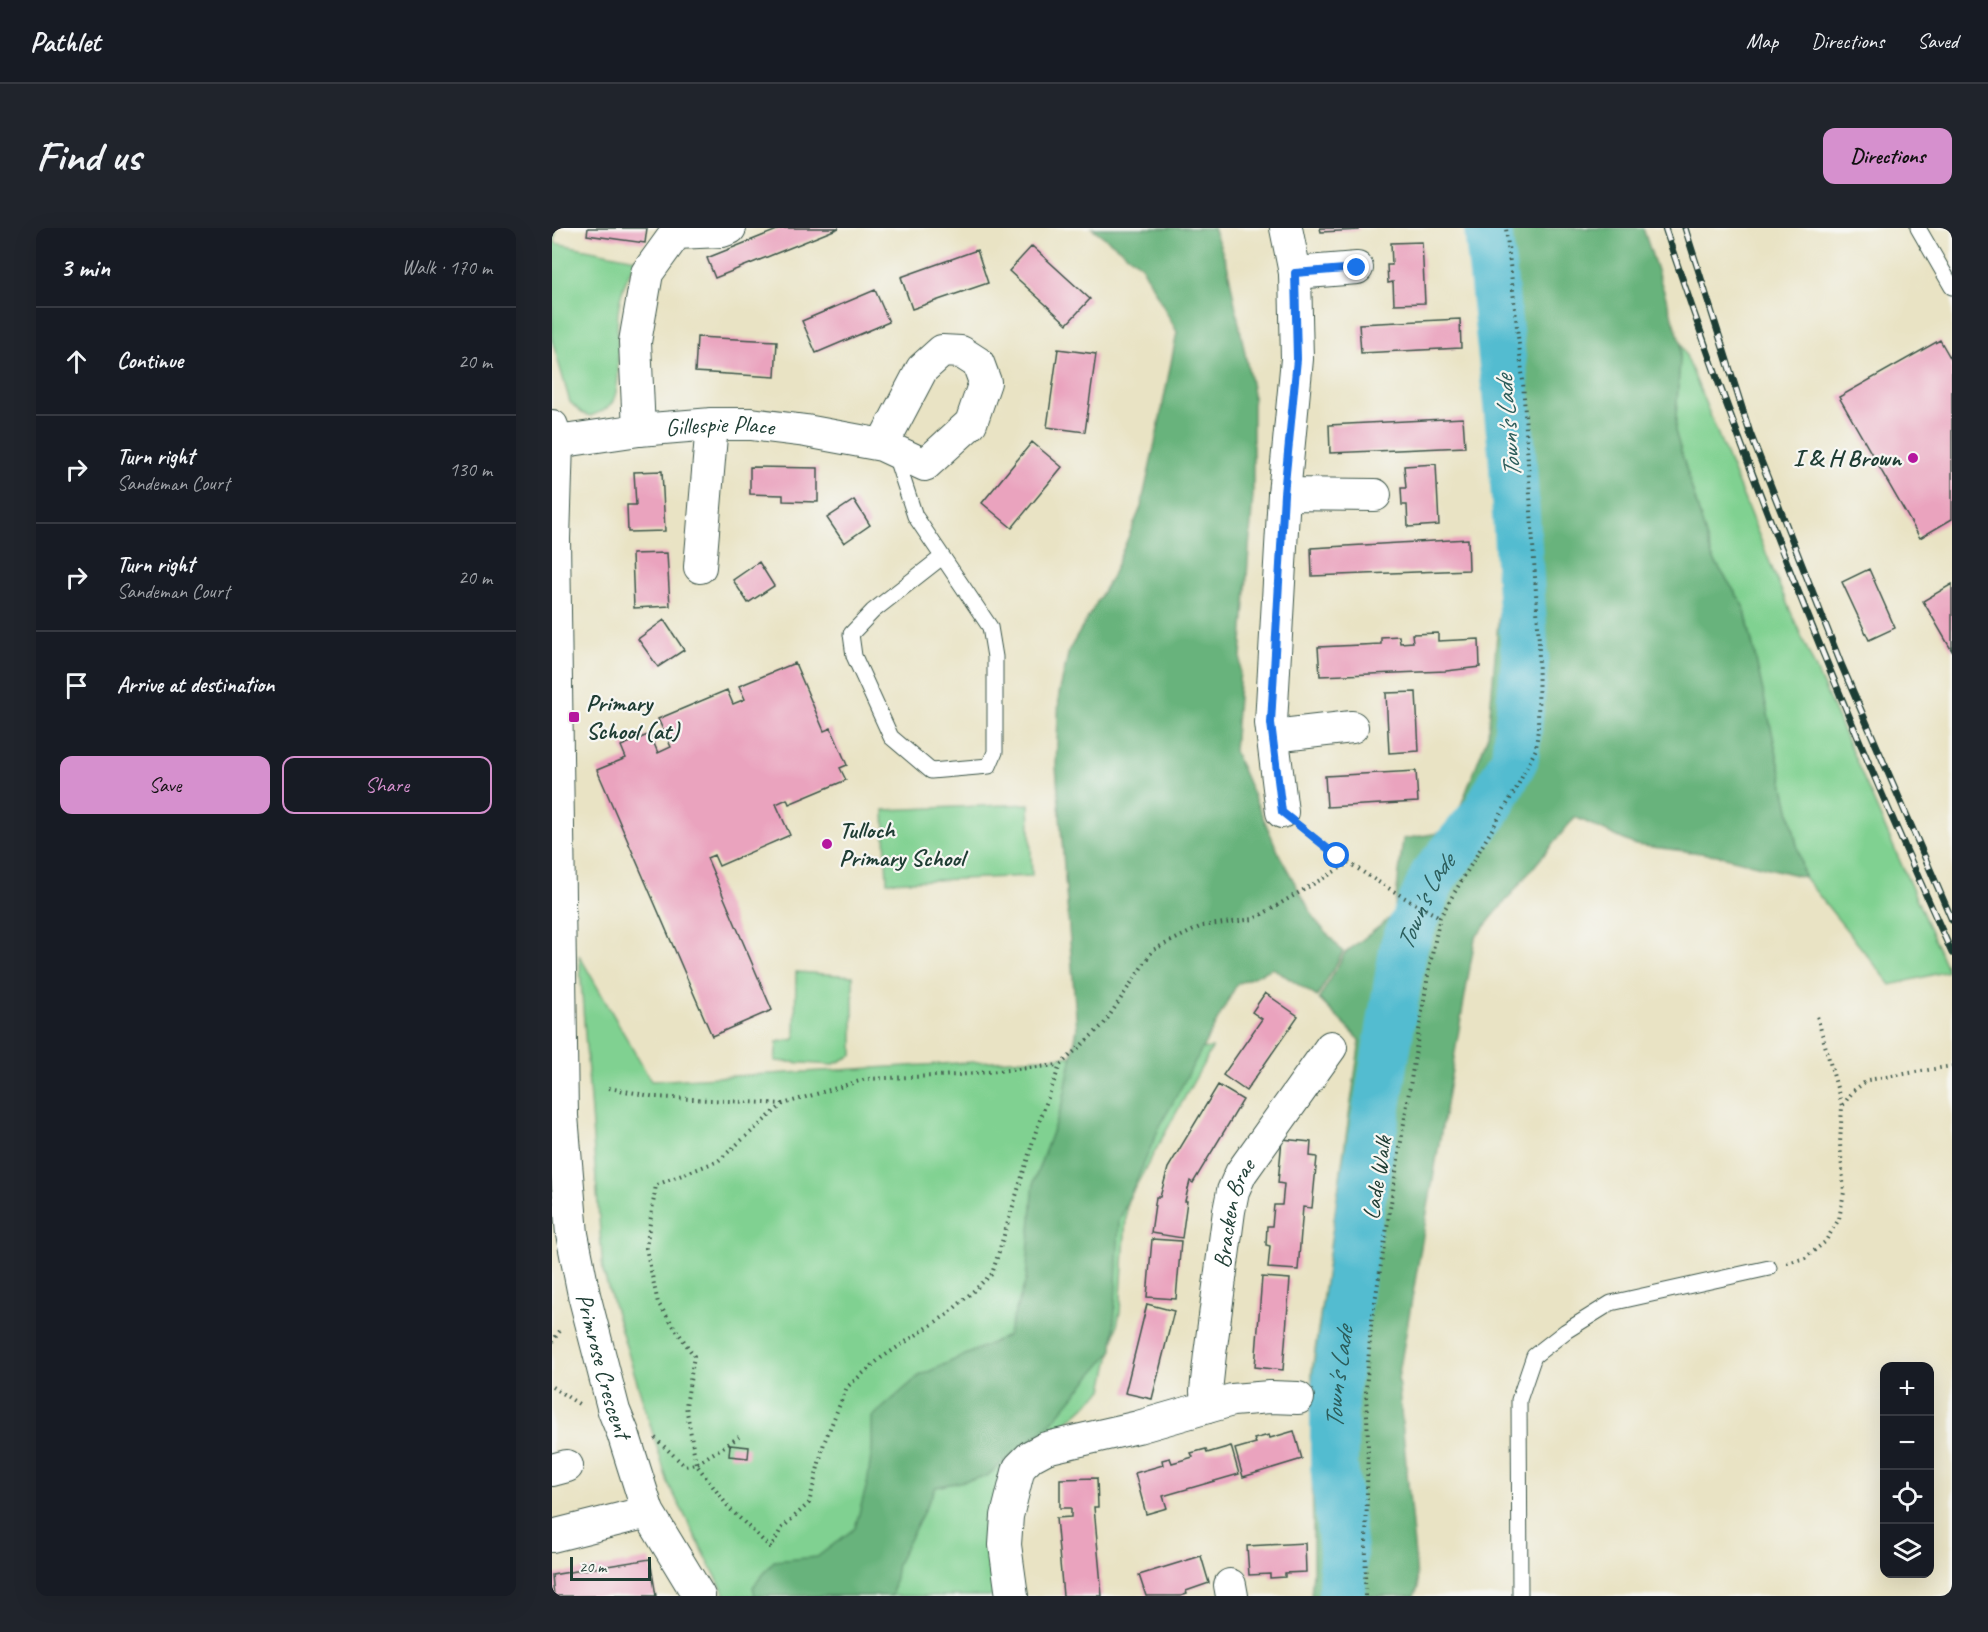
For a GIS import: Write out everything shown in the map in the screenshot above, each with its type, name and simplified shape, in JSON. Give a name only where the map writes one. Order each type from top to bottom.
[{"type":"street","points":[[639,430],[635,342],[647,273],[676,233],[722,231],[730,228]]},
{"type":"street","points":[[1282,812],[1272,713],[1284,494],[1297,359],[1295,273],[1286,228]]},
{"type":"street","points":[[1295,273],[1357,268]]},
{"type":"street","points":[[700,567],[712,424]]},
{"type":"street","name":"Gillespie Place","points":[[554,434],[712,424],[751,424],[806,430],[888,448]]},
{"type":"street","name":"Primrose Crescent","points":[[554,434],[554,731],[562,1116],[572,1234],[584,1295],[614,1411],[648,1512],[699,1596]]},
{"type":"street","points":[[1284,494],[1375,495]]},
{"type":"street","points":[[1273,736],[1352,727]]},
{"type":"street","name":"Bracken Brae","points":[[1207,1407],[1206,1391],[1210,1354],[1233,1191],[1241,1173],[1331,1047]]},
{"type":"street","points":[[1012,1596],[1005,1530],[1012,1491],[1019,1468],[1025,1461],[1046,1448],[1138,1427],[1232,1400],[1270,1397],[1298,1398]]},
{"type":"street","points":[[552,1536],[648,1512]]},
{"type":"lane","points":[[1918,228],[1952,287]]},
{"type":"lane","points":[[888,448],[915,516],[990,627],[994,657],[995,752],[989,766],[931,771],[891,737],[854,656],[851,634],[873,611],[942,557]]},
{"type":"lane","points":[[1520,1596],[1519,1400],[1534,1356],[1566,1331],[1611,1303],[1769,1268]]},
{"type":"path","name":"Lade Walk","points":[[1365,1596],[1368,1441],[1366,1390],[1371,1326],[1427,981],[1440,917],[1516,789],[1536,749],[1539,717],[1539,642],[1523,381],[1506,228]]},
{"type":"path","points":[[1282,812],[1348,863],[1396,894],[1440,917]]},
{"type":"path","points":[[783,1104],[717,1161],[656,1185],[646,1248],[658,1303],[694,1356],[686,1406],[696,1464],[730,1509],[771,1548],[781,1529],[809,1503],[824,1443],[847,1387],[881,1358],[948,1314],[992,1274],[1037,1128],[1060,1065],[1104,1024],[1153,950],[1203,926],[1254,918],[1348,863]]},
{"type":"path","points":[[1769,1268],[1805,1258],[1825,1242],[1839,1219],[1844,1192],[1840,1144],[1842,1106],[1817,1016]]},
{"type":"path","points":[[609,1088],[656,1097],[783,1104],[866,1079],[957,1075],[1060,1065]]},
{"type":"path","points":[[1842,1106],[1853,1091],[1868,1080],[1952,1065]]},
{"type":"path","points":[[623,1433],[654,1436],[685,1466],[696,1464],[739,1437]]},
{"type":"green space","points":[[552,228],[556,228],[555,243],[636,259],[624,285],[619,304],[616,393],[609,406],[590,416],[582,413],[570,402],[552,340]]},
{"type":"green space","points":[[1092,228],[1213,228],[1227,264],[1253,393],[1253,495],[1234,751],[1280,856],[1316,921],[1343,952],[1317,997],[1273,968],[1237,984],[1159,1128],[1119,1221],[1113,1350],[1053,1421],[987,1476],[936,1487],[897,1564],[892,1596],[755,1596],[753,1587],[774,1561],[817,1557],[855,1528],[867,1484],[872,1450],[872,1417],[919,1376],[1007,1336],[1026,1280],[1034,1181],[1063,1102],[1077,1029],[1056,766],[1059,694],[1069,650],[1111,578],[1141,507],[1177,332],[1141,265]]},
{"type":"green space","points":[[1471,228],[1643,228],[1681,343],[1675,431],[1712,557],[1744,606],[1804,877],[1717,855],[1635,845],[1575,817],[1475,938],[1398,1379],[1418,1588],[1414,1596],[1311,1596],[1313,1572],[1312,1372],[1360,1040],[1319,999],[1345,953],[1394,915],[1403,839],[1451,831],[1488,735],[1508,511]]},
{"type":"green space","points":[[1681,343],[1779,585],[1948,971],[1891,985],[1804,877],[1744,606],[1712,557],[1675,431]]},
{"type":"green space","points":[[1029,804],[1032,876],[887,882],[884,810]]},
{"type":"green space","points":[[579,955],[651,1081],[1212,1048],[1127,1202],[1120,1312],[1103,1390],[1013,1470],[987,1530],[1003,1596],[726,1596],[668,1483],[603,1271]]},
{"type":"green space","points":[[796,972],[853,976],[853,1055],[832,1065],[775,1061],[777,1042],[795,1039]]},
{"type":"building","points":[[588,228],[647,228],[645,243],[587,235]]},
{"type":"building","points":[[782,228],[839,228],[715,278],[707,258]]},
{"type":"building","points":[[1320,228],[1359,228],[1359,230],[1321,232]]},
{"type":"building","points":[[1422,242],[1425,303],[1394,304],[1393,282],[1388,283],[1387,265],[1392,265],[1391,243]]},
{"type":"building","points":[[1032,246],[1090,299],[1067,324],[1009,271]]},
{"type":"building","points":[[977,250],[988,283],[912,309],[901,277]]},
{"type":"building","points":[[875,290],[889,322],[816,353],[802,321]]},
{"type":"building","points":[[1460,319],[1461,348],[1361,353],[1359,324]]},
{"type":"building","points":[[697,337],[777,341],[775,377],[695,372]]},
{"type":"building","name":"I & H Brown","points":[[1940,340],[1952,361],[1952,519],[1920,538],[1839,397]]},
{"type":"building","points":[[1058,349],[1096,354],[1085,432],[1047,427]]},
{"type":"building","points":[[1463,418],[1465,447],[1330,453],[1329,425]]},
{"type":"building","points":[[1032,442],[1062,467],[1012,528],[982,503]]},
{"type":"building","points":[[1436,464],[1439,525],[1408,527],[1407,505],[1402,505],[1401,488],[1406,488],[1404,466]]},
{"type":"building","points":[[750,467],[818,468],[818,502],[783,501],[783,495],[750,494]]},
{"type":"building","points":[[662,471],[665,531],[628,532],[627,505],[636,505],[634,472]]},
{"type":"building","points":[[854,500],[870,525],[844,543],[827,518]]},
{"type":"building","points":[[1468,539],[1469,570],[1312,576],[1311,548]]},
{"type":"building","points":[[667,553],[670,606],[634,608],[632,554]]},
{"type":"building","points":[[759,562],[774,586],[748,603],[733,580]]},
{"type":"building","points":[[1869,569],[1895,628],[1869,640],[1842,582]]},
{"type":"building","points":[[1952,584],[1952,651],[1923,601]]},
{"type":"building","points":[[664,620],[684,650],[658,667],[638,639]]},
{"type":"building","points":[[1438,633],[1438,641],[1479,639],[1480,667],[1446,671],[1320,676],[1318,647],[1381,644],[1381,637],[1399,636],[1400,643],[1413,642],[1412,634]]},
{"type":"building","points":[[795,663],[824,731],[831,728],[847,765],[840,768],[846,780],[789,804],[787,799],[776,804],[790,835],[719,866],[714,855],[707,858],[772,1010],[712,1036],[597,770],[626,758],[621,746],[650,734],[658,753],[671,747],[658,719],[727,690],[733,704],[745,699],[739,686]]},
{"type":"building","points":[[1416,692],[1419,751],[1389,753],[1386,693]]},
{"type":"building","points":[[1416,771],[1418,802],[1327,807],[1325,776]]},
{"type":"building","points":[[1265,993],[1298,1016],[1246,1091],[1223,1075],[1262,1019],[1252,1012]]},
{"type":"building","points":[[1218,1085],[1243,1100],[1193,1183],[1190,1181],[1185,1201],[1187,1201],[1182,1238],[1151,1233],[1156,1197],[1160,1197],[1168,1168]]},
{"type":"building","points":[[1282,1139],[1311,1142],[1310,1156],[1317,1157],[1312,1208],[1303,1207],[1298,1270],[1268,1268],[1270,1246],[1266,1245],[1267,1226],[1272,1226],[1274,1205],[1282,1205],[1284,1184],[1278,1183]]},
{"type":"building","points":[[1152,1239],[1181,1241],[1176,1299],[1147,1297]]},
{"type":"building","points":[[1262,1277],[1290,1279],[1283,1370],[1255,1367]]},
{"type":"building","points":[[1147,1304],[1174,1311],[1152,1399],[1125,1393]]},
{"type":"building","points":[[1294,1431],[1302,1459],[1243,1477],[1235,1449],[1256,1443],[1254,1439],[1269,1435],[1270,1438]]},
{"type":"building","points":[[730,1445],[749,1447],[748,1458],[729,1456]]},
{"type":"building","points":[[1231,1446],[1239,1474],[1163,1496],[1167,1508],[1146,1514],[1135,1473],[1163,1465],[1162,1460],[1170,1458],[1172,1463],[1193,1457],[1191,1453],[1206,1449],[1207,1453]]},
{"type":"building","points":[[1097,1478],[1098,1507],[1094,1507],[1102,1596],[1063,1596],[1056,1518],[1071,1517],[1071,1508],[1060,1508],[1060,1479]]},
{"type":"building","points":[[1305,1543],[1306,1572],[1285,1573],[1285,1577],[1270,1578],[1270,1574],[1249,1575],[1247,1546]]},
{"type":"building","points":[[1201,1556],[1209,1583],[1186,1591],[1187,1594],[1181,1596],[1146,1596],[1139,1575]]},
{"type":"building","points":[[650,1559],[656,1596],[554,1596],[552,1575]]},
{"type":"waterway","name":"Town's Lade","points":[[1342,1596],[1343,1551],[1334,1465],[1334,1398],[1360,1209],[1404,945],[1434,875],[1486,812],[1515,758],[1525,659],[1512,451],[1488,228]]},
{"type":"railway","points":[[1665,228],[1729,412],[1799,594],[1912,864],[1952,953]]},
{"type":"railway","points":[[1685,228],[1750,433],[1841,664],[1952,920]]},
{"type":"place","name":"I & H Brown","points":[[1913,458]]},
{"type":"place","name":"Primary School (at)","points":[[574,717]]},
{"type":"place","name":"Tulloch Primary School","points":[[827,844]]},
{"type":"route","points":[[1337,856],[1282,812],[1271,723],[1284,494],[1297,359],[1295,273],[1357,268]]}]
